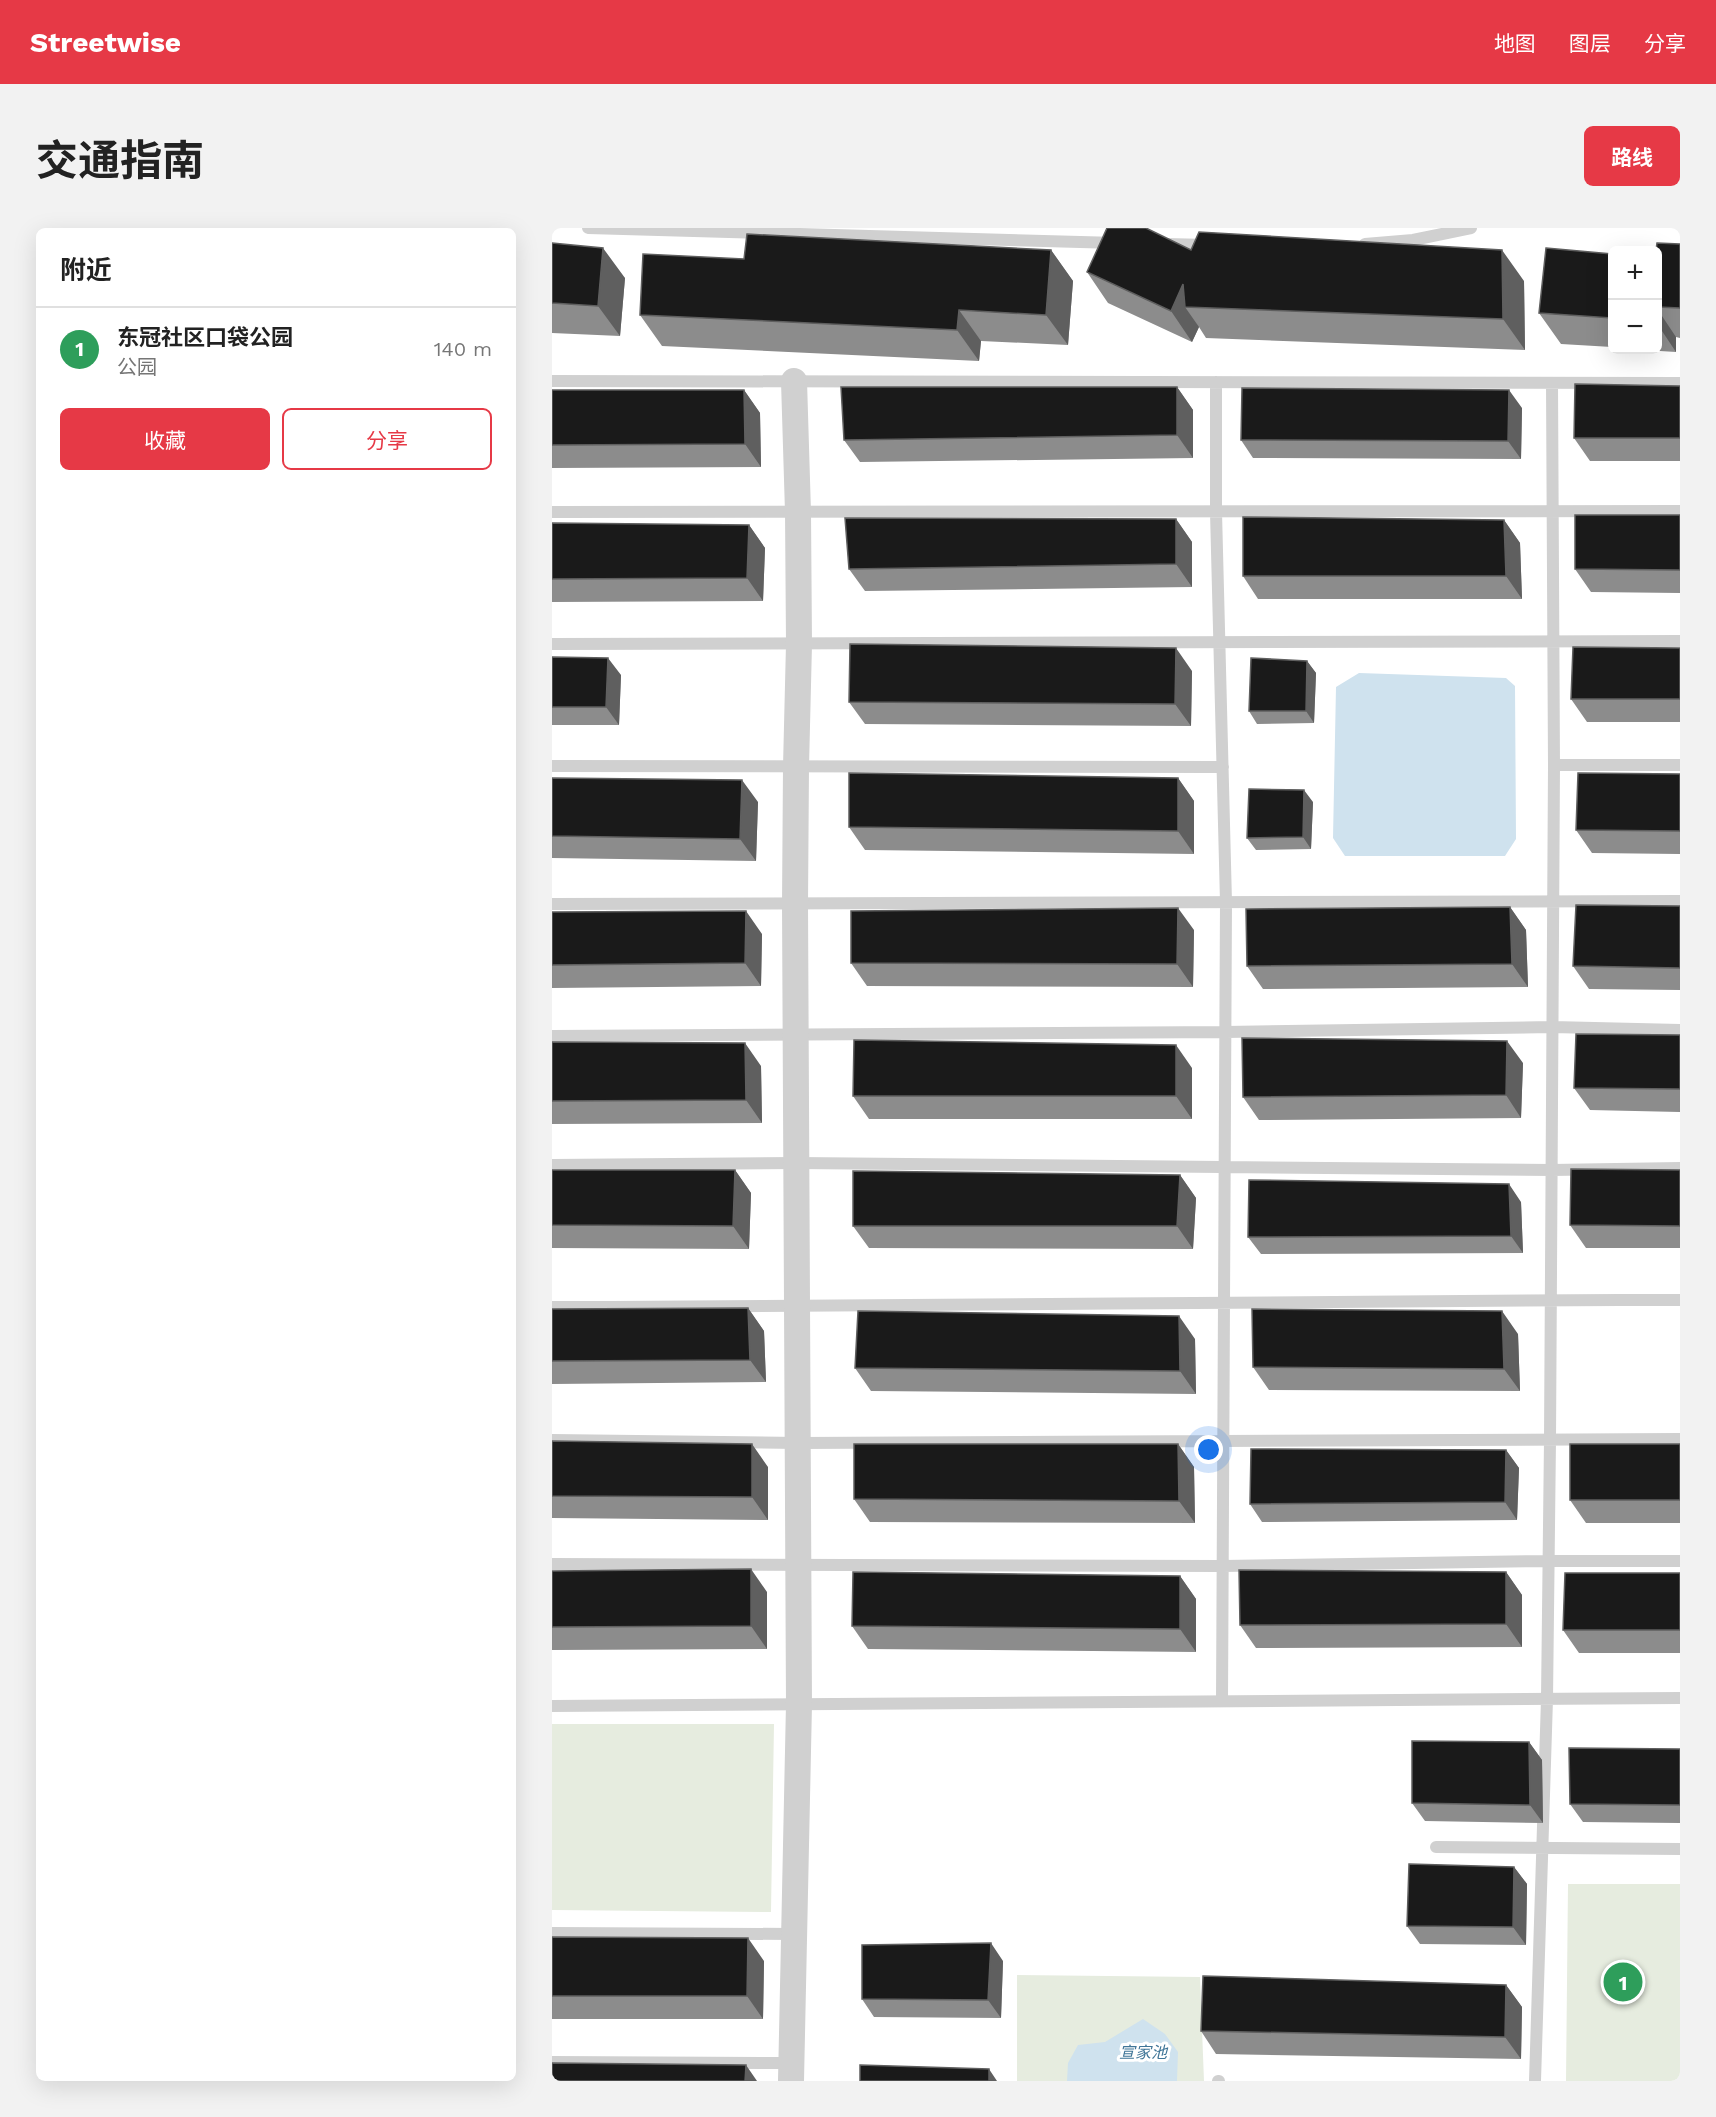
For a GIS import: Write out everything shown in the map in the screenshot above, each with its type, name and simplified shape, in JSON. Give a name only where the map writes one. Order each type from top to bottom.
[{"type":"street","points":[[791,2072],[799,1704],[795,904],[799,644],[794,381]]},
{"type":"lane","points":[[588,228],[1002,234],[1130,243]]},
{"type":"lane","points":[[1348,246],[1413,240],[1471,228]]},
{"type":"lane","points":[[1153,244],[1222,246]]},
{"type":"lane","points":[[552,381],[1680,383]]},
{"type":"lane","points":[[1216,382],[1216,512],[1226,902],[1222,1701]]},
{"type":"lane","points":[[1535,2081],[1547,1699],[1550,1440],[1554,765],[1552,383]]},
{"type":"lane","points":[[552,512],[1680,511]]},
{"type":"lane","points":[[552,644],[1680,641]]},
{"type":"lane","points":[[1554,765],[1680,765]]},
{"type":"lane","points":[[552,766],[1223,767]]},
{"type":"lane","points":[[552,904],[1680,900]]},
{"type":"lane","points":[[552,1036],[1226,1032],[1552,1027],[1680,1030]]},
{"type":"lane","points":[[552,1165],[797,1163],[1552,1170],[1680,1168]]},
{"type":"lane","points":[[552,1307],[797,1308],[1224,1301],[1680,1300]]},
{"type":"lane","points":[[552,1440],[798,1443],[1680,1439]]},
{"type":"lane","points":[[552,1564],[1223,1566],[1680,1561]]},
{"type":"lane","points":[[552,1706],[1680,1698]]},
{"type":"lane","points":[[1436,1848],[1680,1849]]},
{"type":"lane","points":[[552,1933],[794,1934]]},
{"type":"lane","points":[[552,2062],[791,2072]]},
{"type":"shaded area","points":[[552,1724],[774,1724],[771,1912],[552,1910]]},
{"type":"shaded area","points":[[1568,1884],[1680,1884],[1680,2081],[1566,2081]]},
{"type":"shaded area","points":[[1017,1975],[1200,1977],[1204,2081],[1017,2081]]},
{"type":"water","points":[[1359,673],[1506,678],[1515,686],[1516,839],[1505,856],[1345,856],[1333,838],[1336,687]]},
{"type":"water","name":"宣家池","points":[[1143,2019],[1165,2034],[1178,2052],[1177,2081],[1067,2081],[1068,2063],[1078,2045],[1105,2042]]},
{"type":"building","points":[[1107,228],[1146,228],[1191,250],[1199,232],[1502,250],[1503,319],[1185,307],[1183,284],[1171,311],[1087,272]]},
{"type":"building","points":[[747,234],[1051,250],[1046,315],[959,310],[957,330],[640,315],[643,254],[744,259]]},
{"type":"building","points":[[552,243],[603,248],[598,306],[552,303]]},
{"type":"building","points":[[1657,243],[1680,244],[1680,308],[1662,307],[1662,246],[1657,246]]},
{"type":"building","points":[[1546,248],[1608,254],[1608,318],[1539,313]]},
{"type":"building","points":[[1575,384],[1680,386],[1680,438],[1574,438]]},
{"type":"building","points":[[841,387],[1177,387],[1177,435],[844,440]]},
{"type":"building","points":[[1242,388],[1509,390],[1508,441],[1241,440]]},
{"type":"building","points":[[552,390],[744,390],[745,444],[552,445]]},
{"type":"building","points":[[1575,515],[1680,515],[1680,570],[1575,569]]},
{"type":"building","points":[[1243,517],[1504,520],[1506,576],[1243,576]]},
{"type":"building","points":[[845,518],[1176,519],[1176,564],[849,569]]},
{"type":"building","points":[[552,523],[749,525],[747,578],[552,579]]},
{"type":"building","points":[[850,644],[1176,648],[1175,704],[849,702]]},
{"type":"building","points":[[1573,647],[1680,648],[1680,699],[1571,699]]},
{"type":"building","points":[[552,657],[608,658],[606,707],[552,707]]},
{"type":"building","points":[[1251,658],[1307,661],[1306,711],[1249,711]]},
{"type":"building","points":[[849,773],[1178,778],[1178,831],[849,827]]},
{"type":"building","points":[[1578,773],[1680,774],[1680,831],[1576,830]]},
{"type":"building","points":[[552,778],[742,780],[740,839],[552,836]]},
{"type":"building","points":[[1249,789],[1304,790],[1303,837],[1247,838]]},
{"type":"building","points":[[1576,905],[1680,906],[1680,968],[1573,966]]},
{"type":"building","points":[[1510,907],[1512,964],[1247,966],[1246,909]]},
{"type":"building","points":[[1178,908],[1177,964],[851,963],[851,911]]},
{"type":"building","points":[[746,911],[745,963],[552,965],[552,912]]},
{"type":"building","points":[[1576,1034],[1680,1035],[1680,1089],[1574,1088]]},
{"type":"building","points":[[1242,1038],[1507,1041],[1506,1095],[1243,1097]]},
{"type":"building","points":[[854,1040],[1176,1045],[1176,1096],[853,1096]]},
{"type":"building","points":[[552,1042],[745,1043],[746,1100],[552,1101]]},
{"type":"building","points":[[1571,1169],[1680,1170],[1680,1226],[1570,1225]]},
{"type":"building","points":[[552,1170],[735,1170],[733,1226],[552,1225]]},
{"type":"building","points":[[853,1171],[1180,1175],[1177,1226],[853,1226]]},
{"type":"building","points":[[1249,1180],[1509,1184],[1511,1236],[1248,1237]]},
{"type":"building","points":[[748,1308],[750,1360],[552,1361],[552,1309]]},
{"type":"building","points":[[1252,1309],[1502,1311],[1504,1369],[1253,1367]]},
{"type":"building","points":[[858,1311],[1179,1316],[1180,1371],[855,1368]]},
{"type":"building","points":[[552,1441],[752,1444],[752,1497],[552,1496]]},
{"type":"building","points":[[854,1444],[1178,1444],[1179,1501],[854,1499]]},
{"type":"building","points":[[1570,1444],[1680,1444],[1680,1500],[1570,1500]]},
{"type":"building","points":[[1251,1449],[1506,1450],[1505,1502],[1250,1504]]},
{"type":"building","points":[[751,1569],[751,1626],[552,1627],[552,1571]]},
{"type":"building","points":[[1239,1570],[1506,1572],[1506,1624],[1240,1625]]},
{"type":"building","points":[[853,1572],[1180,1576],[1180,1629],[852,1626]]},
{"type":"building","points":[[1565,1573],[1680,1573],[1680,1630],[1563,1630]]},
{"type":"building","points":[[1412,1741],[1529,1742],[1530,1805],[1412,1803]]},
{"type":"building","points":[[1569,1748],[1680,1749],[1680,1805],[1570,1804]]},
{"type":"building","points":[[1409,1864],[1514,1867],[1513,1927],[1407,1926]]},
{"type":"building","points":[[552,1937],[748,1938],[747,1996],[552,1996]]},
{"type":"building","points":[[991,1943],[988,2000],[862,1999],[862,1945]]},
{"type":"building","points":[[1203,1976],[1506,1985],[1505,2037],[1201,2031]]},
{"type":"building","points":[[552,2063],[746,2065],[745,2081],[552,2081]]},
{"type":"building","points":[[860,2065],[989,2069],[989,2081],[860,2081]]},
{"type":"place","name":"东冠社区口袋公园","points":[[1623,1982]]}]
